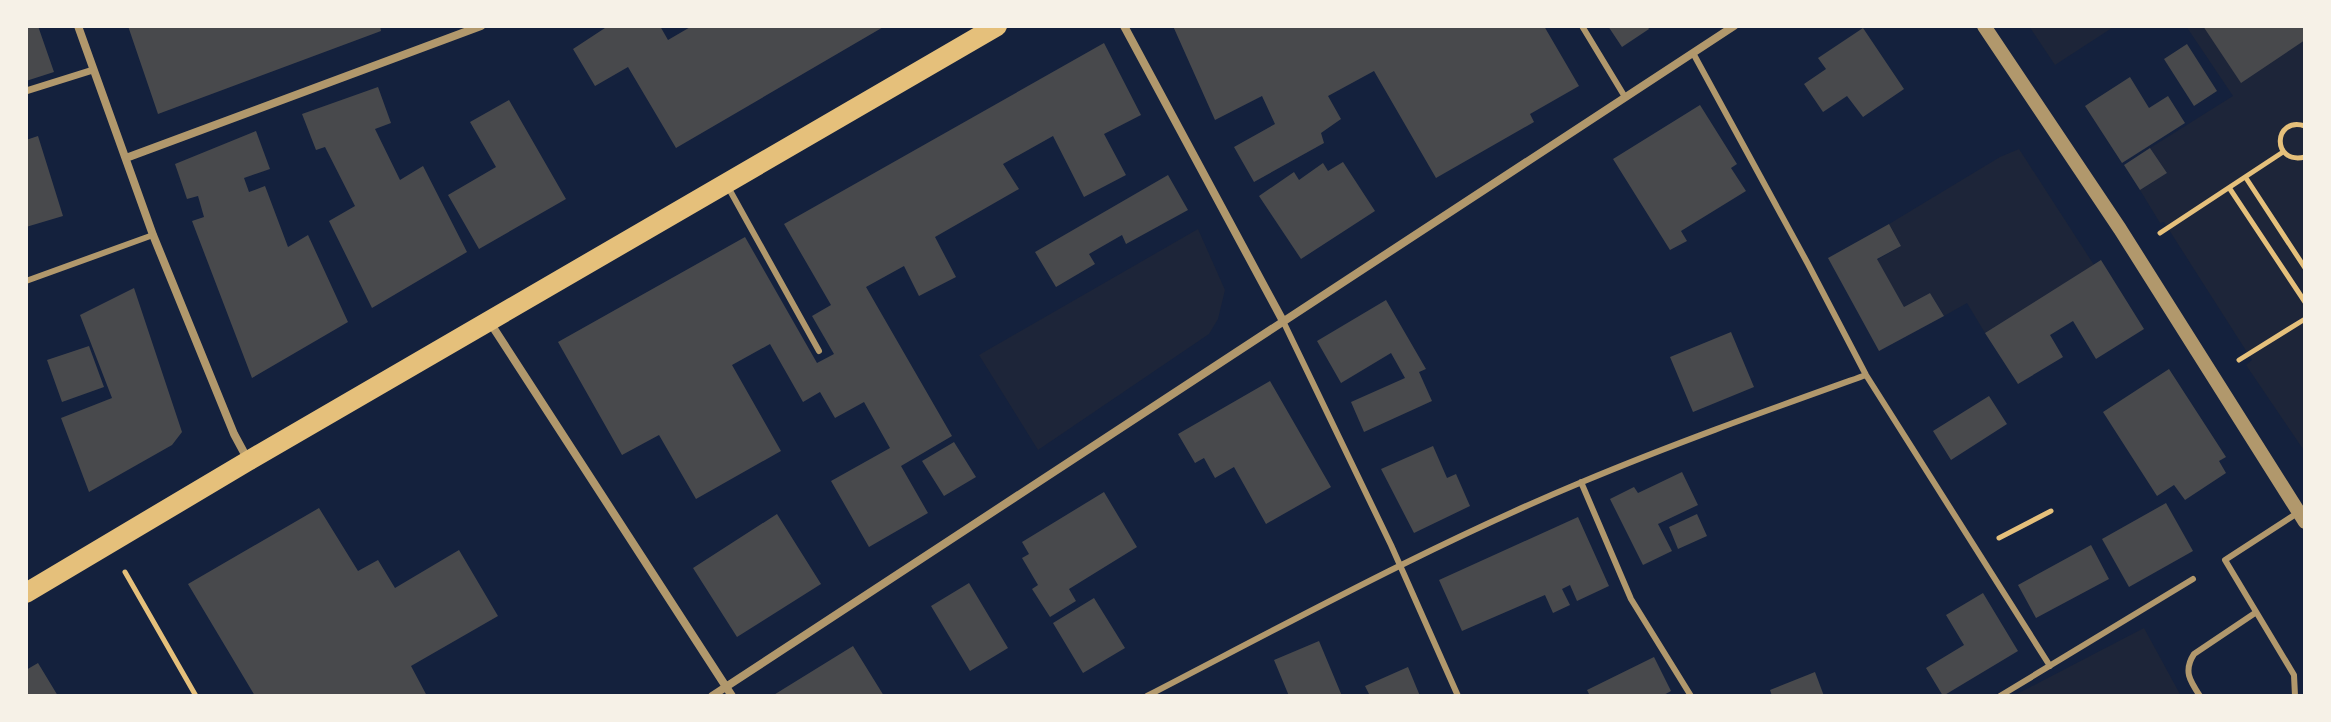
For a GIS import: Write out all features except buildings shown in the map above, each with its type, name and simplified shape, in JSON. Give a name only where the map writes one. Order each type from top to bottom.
[{"type":"main road","points":[[26,593],[726,184],[975,32],[997,26]]},
{"type":"street","points":[[78,26],[153,235],[234,434],[248,461]]},
{"type":"street","points":[[126,158],[481,26]]},
{"type":"street","points":[[1124,26],[1283,321]]},
{"type":"street","points":[[712,696],[729,692],[1283,321],[1734,26]]},
{"type":"street","points":[[1984,26],[2129,243],[2302,517]]},
{"type":"street","points":[[26,91],[93,70]]},
{"type":"street","points":[[489,320],[729,692]]},
{"type":"lane","points":[[1582,26],[1625,97]]},
{"type":"lane","points":[[1693,53],[1866,375],[2050,666]]},
{"type":"lane","points":[[726,184],[819,351]]},
{"type":"lane","points":[[26,281],[153,235]]},
{"type":"lane","points":[[1283,321],[1400,565],[1458,696]]},
{"type":"lane","points":[[1147,696],[1400,565],[1581,482],[1866,375]]},
{"type":"lane","points":[[1581,482],[1631,599],[1691,696]]},
{"type":"lane","points":[[2295,696],[2294,675],[2225,560],[2302,517]]},
{"type":"lane","points":[[2000,696],[2193,579]]},
{"type":"lane","points":[[2200,696],[2188,678],[2188,664],[2194,654],[2255,613]]},
{"type":"path","points":[[2305,126],[2294,124],[2284,130],[2280,141],[2283,152],[2293,158],[2305,157]]},
{"type":"path","points":[[2160,233],[2283,152]]},
{"type":"path","points":[[2246,178],[2305,268]]},
{"type":"path","points":[[2230,189],[2305,302]]},
{"type":"path","points":[[2239,360],[2305,319]]},
{"type":"path","points":[[1976,550],[2051,511]]},
{"type":"path","points":[[109,545],[196,696]]},
{"type":"shaded area","points":[[2029,26],[2115,26],[2055,65]]},
{"type":"shaded area","points":[[2186,26],[2305,26],[2305,452],[2246,365],[2252,360],[2164,222],[2160,223],[2140,190],[2167,173],[2150,148],[2233,96]]},
{"type":"shaded area","points":[[2019,149],[2094,265],[1985,333],[1967,303],[1944,316],[1930,293],[1904,307],[1877,260],[1901,246],[1889,224],[2000,157]]},
{"type":"shaded area","points":[[1198,229],[1225,290],[1218,319],[1209,334],[1038,450],[979,355]]},
{"type":"shaded area","points":[[2144,628],[2181,696],[2013,696]]}]
